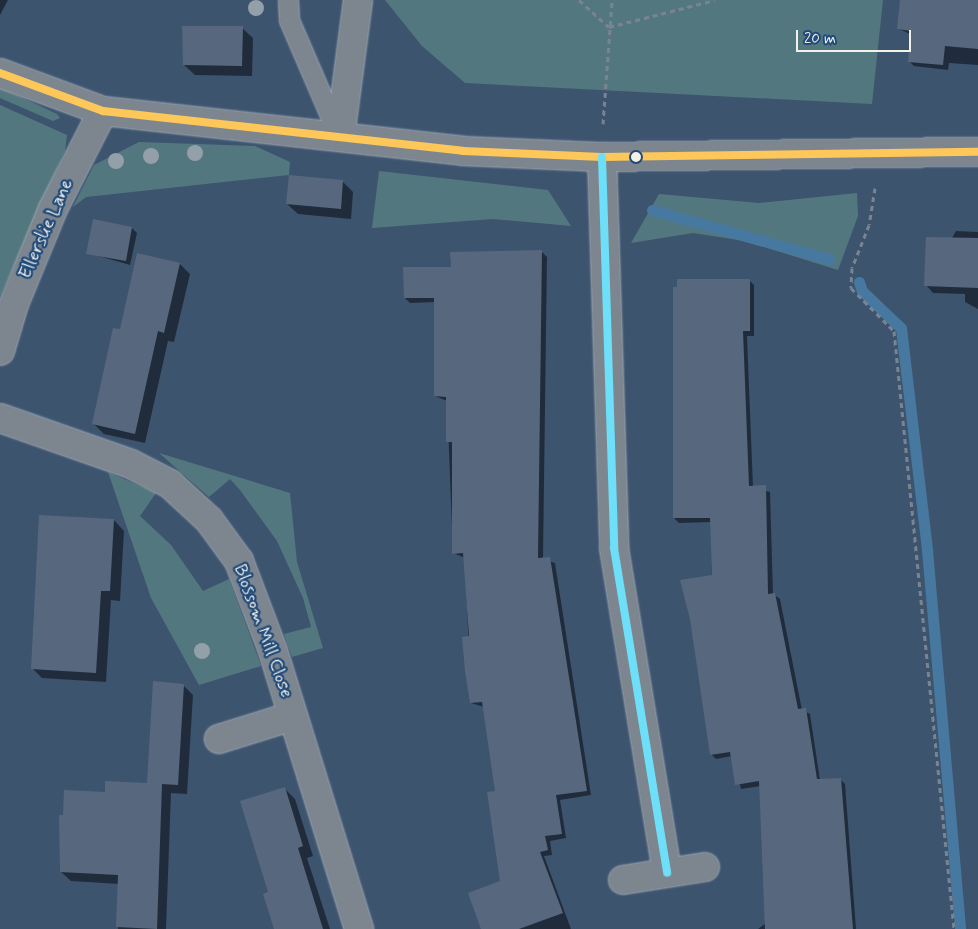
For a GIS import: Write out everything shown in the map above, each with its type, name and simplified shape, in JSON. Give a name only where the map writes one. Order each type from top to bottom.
[{"type":"street","points":[[340,137],[358,0]]},
{"type":"street","points":[[0,73],[103,111],[462,151],[602,157],[892,151],[978,152]]},
{"type":"street","name":"Ellerslie Lane","points":[[0,351],[14,304],[53,209],[103,111]]},
{"type":"street","points":[[602,157],[614,548],[667,873]]},
{"type":"street","name":"Blossom Mill Close","points":[[0,418],[131,464],[170,484],[210,520],[239,561],[293,716],[360,929]]},
{"type":"street","name":"Blossom Mill Close","points":[[219,739],[293,716]]},
{"type":"street","points":[[623,880],[706,867]]},
{"type":"lane","points":[[288,0],[289,20],[340,137]]},
{"type":"path","points":[[579,0],[609,27]]},
{"type":"path","points":[[602,157],[612,0]]},
{"type":"path","points":[[609,27],[715,0]]},
{"type":"path","points":[[892,151],[873,193],[869,224],[852,268],[851,288],[894,331],[954,929]]},
{"type":"green space","points":[[385,0],[883,0],[872,104],[465,83],[422,46]]},
{"type":"green space","points":[[0,87],[57,114],[60,118],[53,121],[0,98]]},
{"type":"green space","points":[[0,105],[67,135],[65,151],[0,297]]},
{"type":"green space","points":[[139,142],[255,146],[290,162],[289,175],[86,197],[73,207],[94,165]]},
{"type":"green space","points":[[379,171],[548,190],[571,226],[493,219],[372,228]]},
{"type":"green space","points":[[857,193],[858,216],[838,270],[745,241],[693,233],[631,243],[659,194],[759,203]]},
{"type":"green space","points":[[159,453],[290,493],[297,562],[323,648],[292,657],[284,634],[311,627],[303,598],[277,541],[240,490],[230,479],[209,497]]},
{"type":"green space","points":[[108,472],[156,493],[140,516],[171,545],[203,591],[229,579],[261,666],[199,685],[151,598]]},
{"type":"building","points":[[900,0],[978,0],[978,49],[945,46],[943,65],[908,62],[911,31],[897,29]]},
{"type":"building","points":[[182,26],[243,26],[242,66],[183,65]]},
{"type":"building","points":[[289,175],[343,180],[341,209],[286,204]]},
{"type":"building","points":[[93,219],[132,227],[126,261],[86,254]]},
{"type":"building","points":[[926,237],[978,238],[978,288],[924,286]]},
{"type":"building","points":[[542,250],[538,558],[550,557],[587,791],[556,795],[562,834],[545,836],[548,850],[540,852],[563,913],[519,929],[481,929],[468,893],[500,881],[487,792],[495,791],[482,702],[470,703],[465,671],[462,637],[469,636],[463,553],[452,554],[452,442],[446,442],[446,397],[434,396],[434,298],[404,298],[403,267],[451,267],[450,252]]},
{"type":"building","points":[[137,253],[180,263],[164,333],[158,331],[135,434],[92,424],[113,328],[120,329]]},
{"type":"building","points":[[677,279],[750,279],[750,331],[743,331],[749,486],[766,485],[768,594],[775,593],[798,709],[806,708],[817,779],[841,778],[853,929],[765,929],[759,781],[735,785],[730,752],[710,755],[690,619],[680,580],[712,575],[710,518],[673,518],[673,287],[677,287]]},
{"type":"building","points":[[39,515],[114,519],[110,591],[101,591],[96,673],[31,669]]},
{"type":"building","points":[[153,681],[184,684],[178,785],[162,784],[157,929],[116,927],[118,875],[60,872],[59,815],[63,815],[64,790],[105,792],[105,781],[147,783]]},
{"type":"building","points":[[285,787],[303,846],[298,848],[323,929],[274,929],[263,894],[268,892],[240,801]]},
{"type":"waterway","points":[[652,210],[829,259]]},
{"type":"waterway","points":[[859,282],[862,291],[901,328],[927,550],[960,929]]},
{"type":"transit line","points":[[0,73],[103,111],[463,151],[602,157],[978,152]]},
{"type":"transit line","points":[[602,157],[614,548],[667,873]]}]
